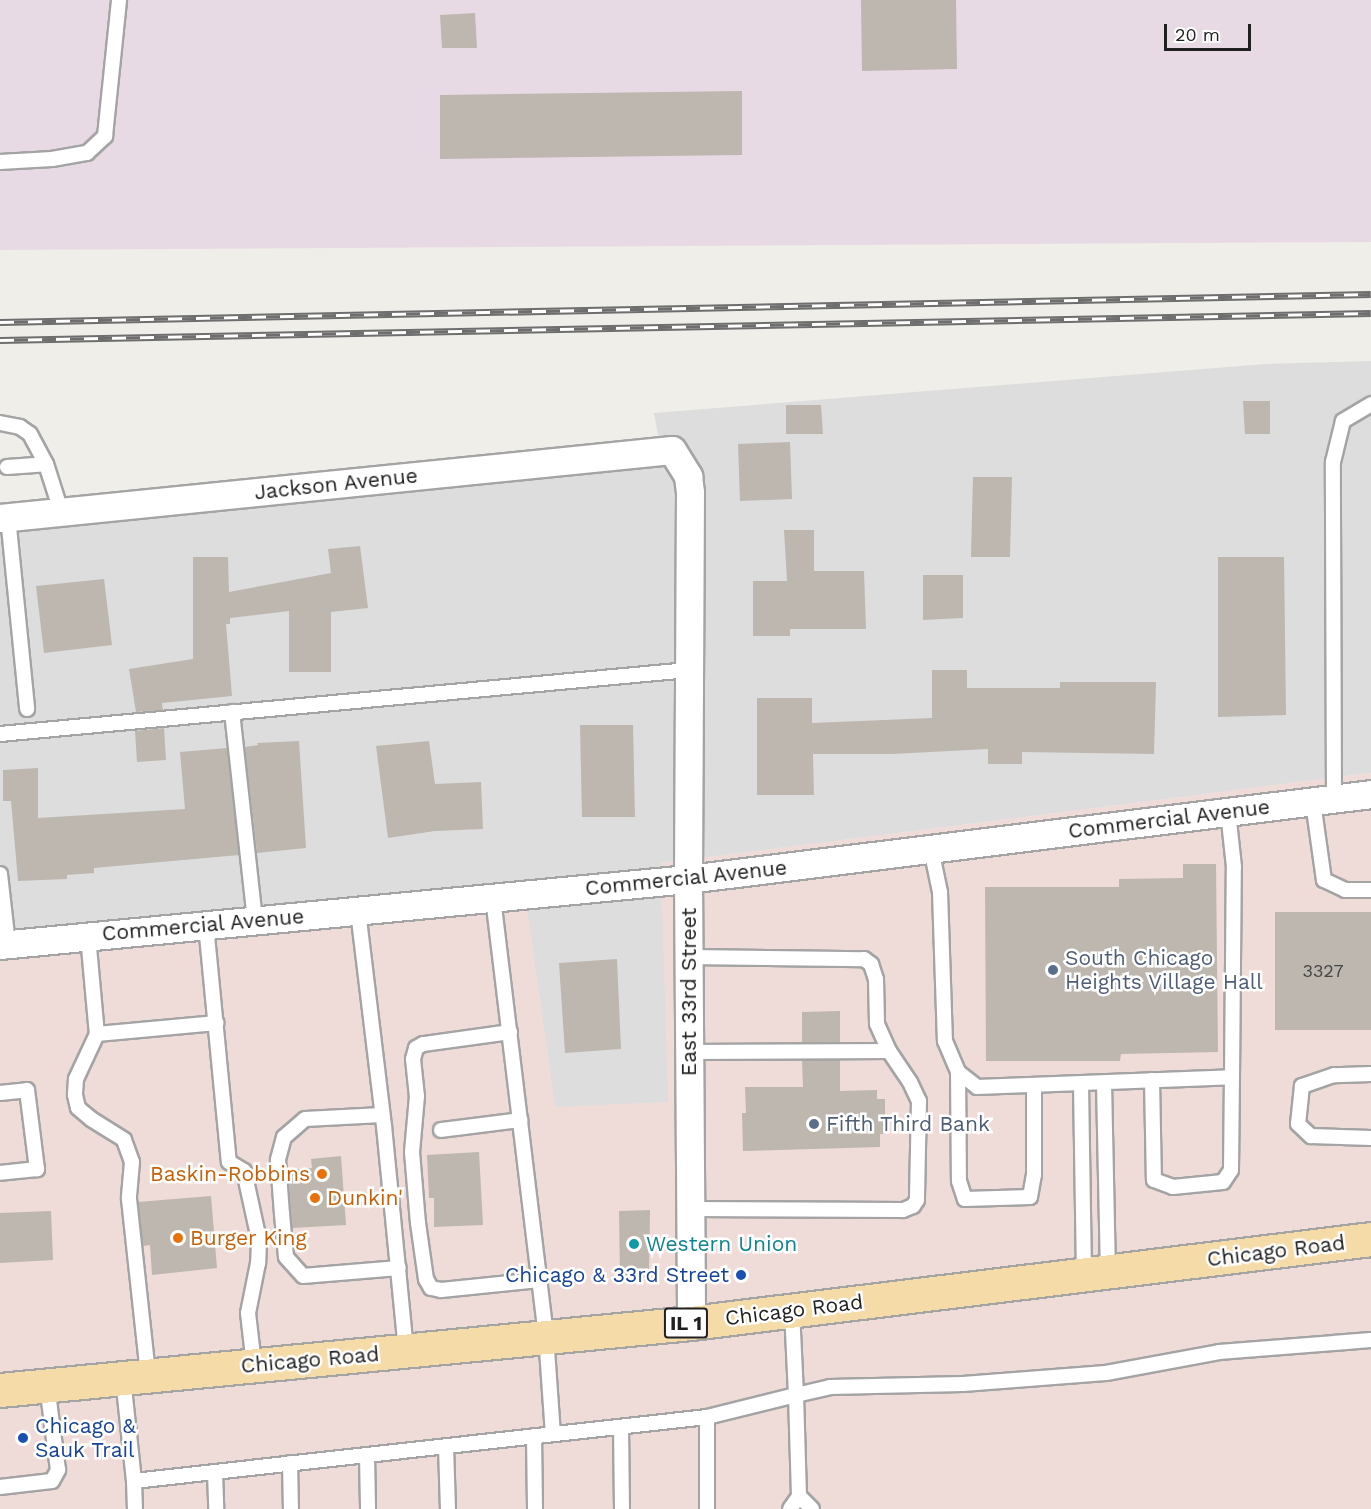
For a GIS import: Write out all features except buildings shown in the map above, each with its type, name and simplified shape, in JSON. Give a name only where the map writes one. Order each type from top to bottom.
[{"type":"main road","name":"Chicago Road","points":[[0,1390],[546,1335],[691,1323],[1371,1239]]},
{"type":"street","name":"Jackson Avenue","points":[[4,517],[672,450]]},
{"type":"street","name":"East 33rd Street","points":[[672,450],[688,476],[690,492],[688,879],[691,1323]]},
{"type":"street","name":"Commercial Avenue","points":[[4,944],[688,879],[1371,794]]},
{"type":"lane","points":[[0,162],[52,159],[87,153],[105,136],[119,0]]},
{"type":"lane","points":[[1371,404],[1343,421],[1333,462],[1324,800],[1324,880],[1345,890],[1371,890]]},
{"type":"lane","points":[[0,423],[20,428],[30,434],[46,464],[61,511]]},
{"type":"lane","points":[[7,467],[46,464]]},
{"type":"lane","points":[[4,517],[27,709]]},
{"type":"lane","points":[[0,734],[689,670]]},
{"type":"lane","points":[[232,712],[255,920]]},
{"type":"lane","points":[[1152,1080],[1154,1180],[1173,1187],[1223,1182],[1231,1170],[1234,867],[1228,812]]},
{"type":"lane","points":[[931,849],[940,892],[945,1041],[958,1072],[959,1181],[965,1199],[1030,1197],[1034,1175],[1034,1085]]},
{"type":"lane","points":[[0,874],[4,944]]},
{"type":"lane","points":[[494,898],[546,1335],[553,1434]]},
{"type":"lane","points":[[358,910],[399,1268],[406,1350]]},
{"type":"lane","points":[[206,925],[229,1162],[244,1171],[259,1240],[258,1263],[248,1312],[254,1365]]},
{"type":"lane","points":[[88,936],[97,1034],[75,1079],[75,1095],[78,1108],[90,1119],[124,1140],[132,1162],[129,1199],[136,1377],[135,1509]]},
{"type":"lane","points":[[689,957],[864,959],[871,964],[876,979],[877,1024],[889,1051],[910,1082],[919,1101],[917,1200],[913,1206],[903,1210],[690,1209]]},
{"type":"lane","points":[[97,1034],[216,1023]]},
{"type":"lane","points":[[510,1032],[423,1044],[416,1048],[413,1059],[417,1096],[412,1152],[426,1279],[431,1288],[441,1290],[539,1280]]},
{"type":"lane","points":[[689,1052],[889,1051]]},
{"type":"lane","points":[[958,1072],[977,1087],[1232,1077]]},
{"type":"lane","points":[[1371,1074],[1334,1075],[1302,1086],[1298,1124],[1311,1136],[1371,1138]]},
{"type":"lane","points":[[1096,1273],[1104,1083]]},
{"type":"lane","points":[[1081,1084],[1096,1273]]},
{"type":"lane","points":[[0,1093],[27,1090],[37,1169],[0,1173]]},
{"type":"lane","points":[[382,1115],[305,1119],[284,1137],[278,1161],[286,1257],[303,1276],[399,1268]]},
{"type":"lane","points":[[441,1130],[520,1120]]},
{"type":"lane","points":[[790,1509],[799,1496],[792,1310]]},
{"type":"lane","points":[[134,1481],[707,1417],[830,1388],[963,1384],[1106,1373],[1219,1352],[1371,1340]]},
{"type":"lane","points":[[0,1487],[52,1481],[58,1470],[47,1385]]},
{"type":"lane","points":[[707,1417],[707,1509]]},
{"type":"lane","points":[[621,1427],[622,1509]]},
{"type":"lane","points":[[534,1436],[534,1509]]},
{"type":"lane","points":[[446,1446],[448,1509]]},
{"type":"lane","points":[[367,1455],[368,1509]]},
{"type":"lane","points":[[290,1463],[291,1509]]},
{"type":"lane","points":[[215,1472],[216,1509]]},
{"type":"lane","points":[[799,1496],[812,1509]]},
{"type":"shaded area","points":[[0,0],[1371,0],[1371,242],[0,250]]},
{"type":"shaded area","points":[[1371,361],[1371,773],[661,863],[669,1102],[555,1108],[523,882],[0,933],[0,529],[663,462],[654,413],[1265,364]]},
{"type":"shaded area","points":[[1371,773],[1371,1509],[0,1509],[0,933],[523,881],[555,1107],[668,1102],[661,863]]},
{"type":"railway","points":[[0,322],[1371,294]]},
{"type":"railway","points":[[0,340],[1371,313]]},
{"type":"place","name":"South Chicago Heights Village Hall","points":[[1053,970]]},
{"type":"place","name":"Fifth Third Bank","points":[[814,1124]]},
{"type":"place","name":"Baskin-Robbins","points":[[322,1174]]},
{"type":"place","name":"Dunkin'","points":[[315,1198]]},
{"type":"place","name":"Burger King","points":[[178,1238]]},
{"type":"place","name":"Western Union","points":[[634,1244]]},
{"type":"place","name":"Chicago & 33rd Street","points":[[741,1275]]},
{"type":"place","name":"Chicago & Sauk Trail","points":[[23,1438]]}]
